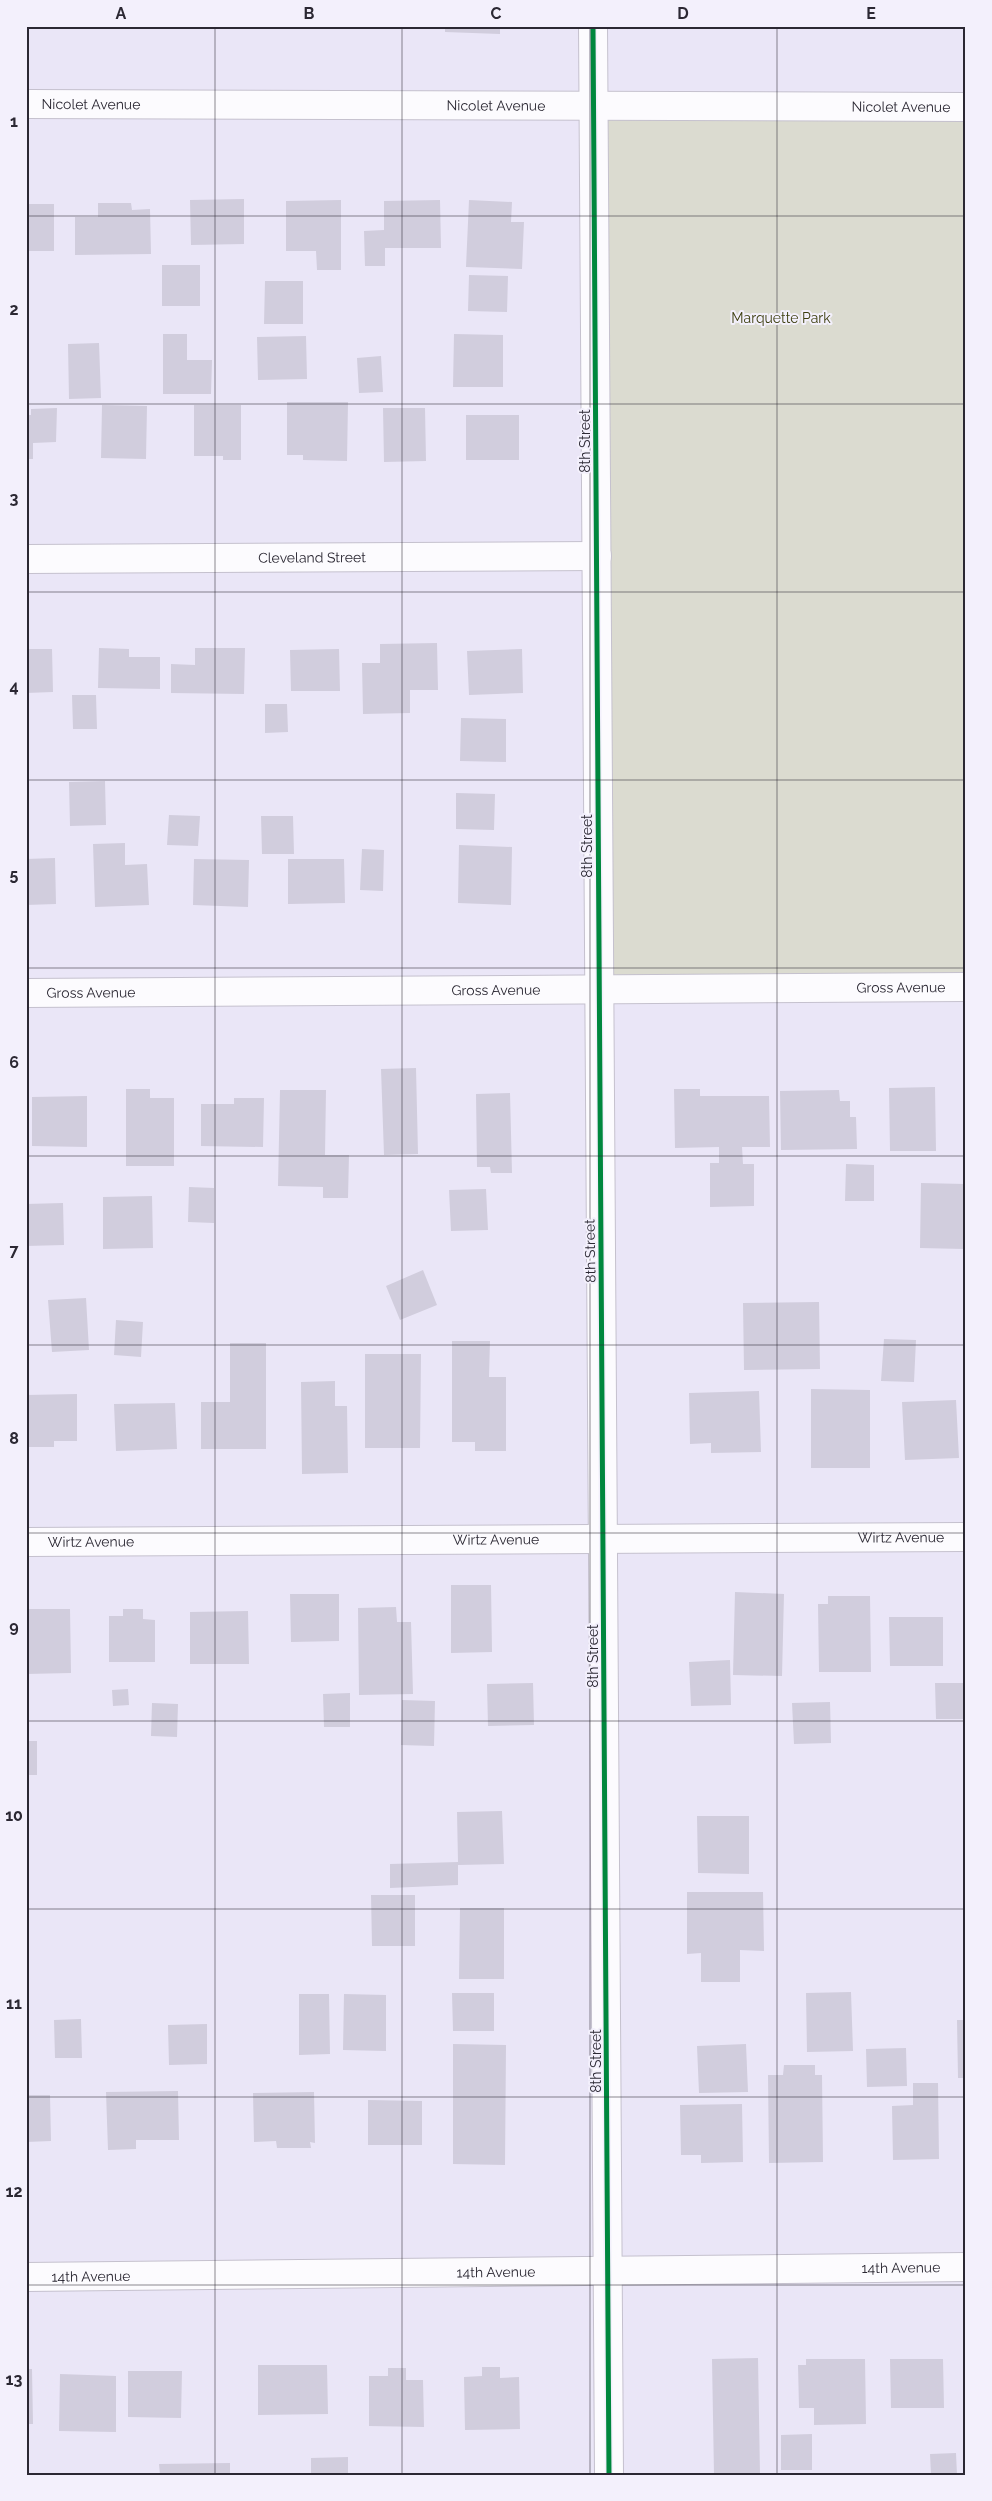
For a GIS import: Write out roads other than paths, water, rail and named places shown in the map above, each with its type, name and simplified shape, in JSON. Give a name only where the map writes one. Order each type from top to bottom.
[{"type":"street","name":"8th Street","points":[[593,26],[609,2475]]},
{"type":"street","name":"Nicolet Avenue","points":[[26,104],[966,107]]},
{"type":"street","name":"Cleveland Street","points":[[26,559],[597,556]]},
{"type":"street","name":"Gross Avenue","points":[[26,993],[966,987]]},
{"type":"street","name":"Wirtz Avenue","points":[[26,1542],[966,1537]]},
{"type":"street","name":"14th Avenue","points":[[26,2277],[608,2269],[966,2267]]},
{"type":"park label","name":"Marquette Park","points":[[781,318]]}]
